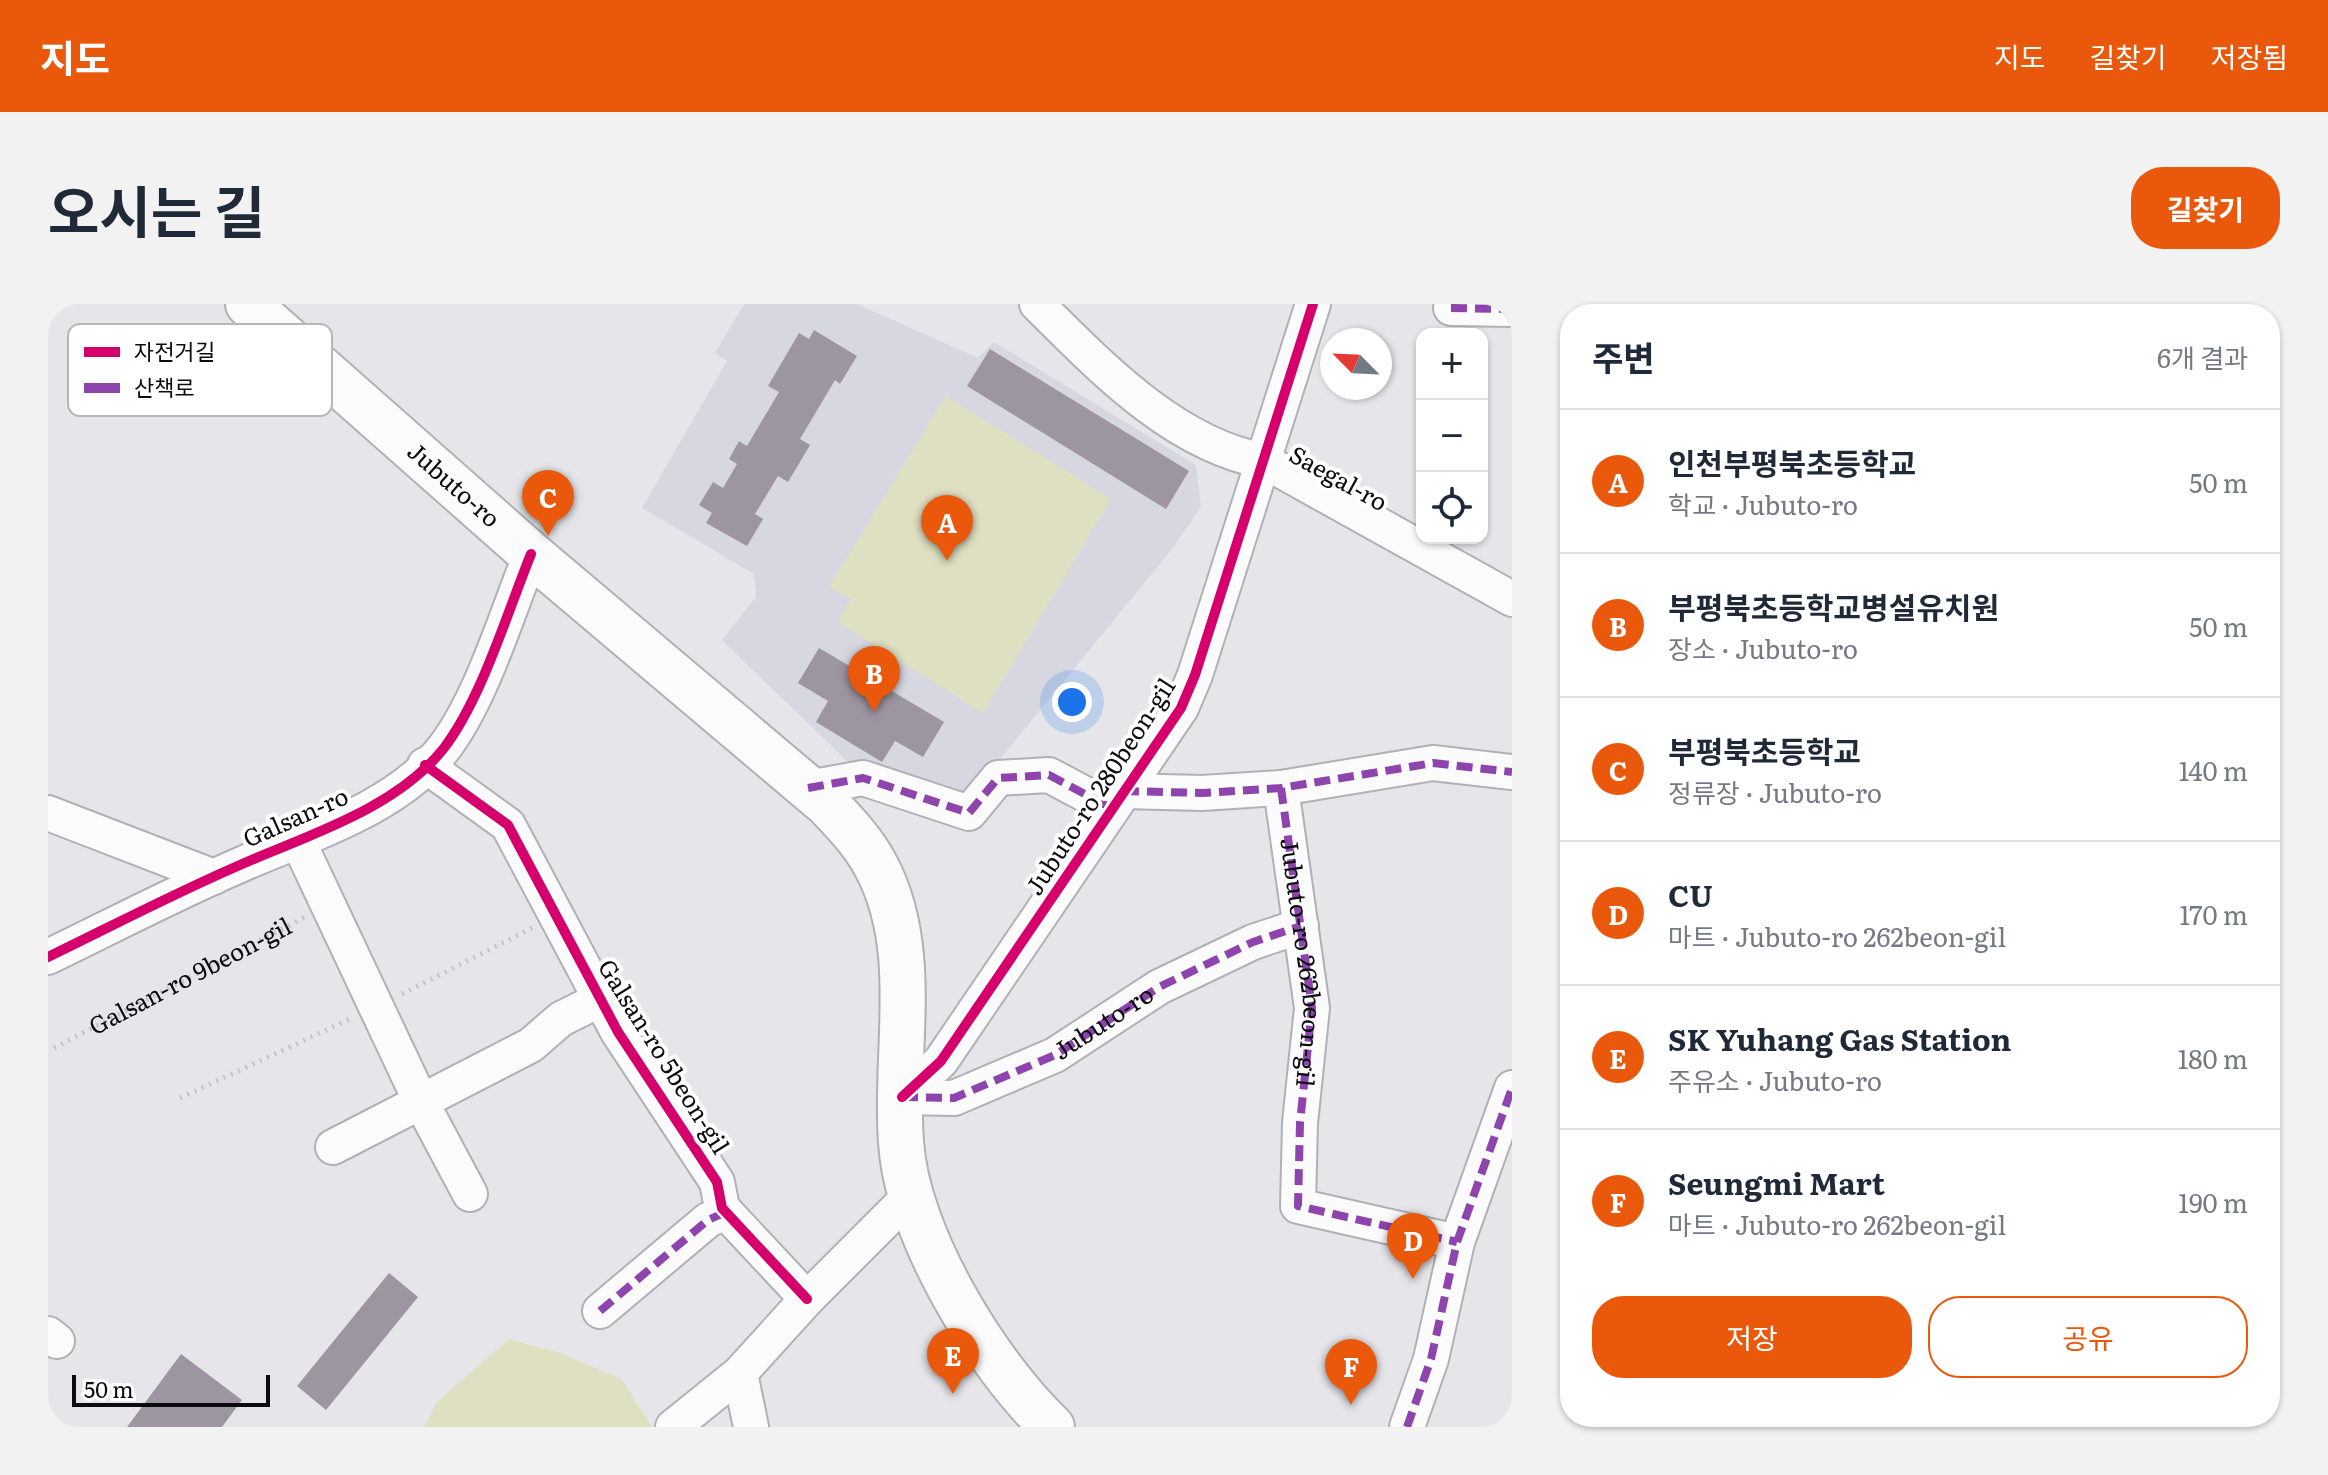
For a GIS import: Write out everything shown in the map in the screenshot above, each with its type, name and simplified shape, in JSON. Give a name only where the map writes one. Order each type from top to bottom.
[{"type":"main road","name":"Jubuto-ro","points":[[248,304],[271,324]]},
{"type":"main road","name":"Jubuto-ro","points":[[332,378],[531,554],[808,788],[858,837],[877,868],[890,902],[899,948],[903,1001],[901,1144],[912,1194],[952,1291],[981,1341],[1022,1399],[1052,1427]]},
{"type":"street","name":"Saegal-ro","points":[[1037,304],[1128,393],[1231,455],[1264,461],[1512,599]]},
{"type":"street","name":"Jubuto-ro 280beon-gil","points":[[902,1097],[941,1061],[1186,697],[1313,304]]},
{"type":"street","points":[[1451,308],[1512,309]]},
{"type":"street","name":"Galsan-ro","points":[[48,957],[214,877],[345,822],[425,765],[442,750],[464,717],[531,554]]},
{"type":"street","points":[[1281,788],[1433,763],[1512,772]]},
{"type":"street","name":"Galsan-ro 5beon-gil","points":[[425,765],[508,825],[618,1032],[717,1182],[722,1208],[807,1299]]},
{"type":"street","points":[[808,788],[863,778],[969,813],[998,778],[1049,775],[1117,799]]},
{"type":"street","name":"Jubuto-ro 280beon-gil","points":[[1117,799],[1281,788]]},
{"type":"street","name":"Jubuto-ro 262beon-gil","points":[[1281,788],[1312,1008],[1300,1123],[1298,1206],[1457,1242]]},
{"type":"street","points":[[49,814],[214,877]]},
{"type":"street","points":[[298,841],[421,1102],[470,1194]]},
{"type":"street","name":"Jubuto-ro","points":[[902,1097],[954,1098],[1055,1055],[1159,987],[1253,942],[1301,926]]},
{"type":"street","name":"Galsan-ro 5beon-gil","points":[[421,1102],[531,1045],[561,1019],[601,999]]},
{"type":"street","points":[[1407,1427],[1431,1359],[1457,1242],[1512,1088]]},
{"type":"street","points":[[333,1147],[421,1102]]},
{"type":"street","points":[[673,1427],[740,1373],[807,1299],[912,1194]]},
{"type":"street","points":[[600,1311],[708,1220],[726,1212]]},
{"type":"street","points":[[740,1373],[751,1427]]},
{"type":"path","points":[[180,1098],[376,1007],[556,916]]},
{"type":"shaded area","points":[[744,304],[857,304],[978,358],[994,342],[1196,465],[1201,507],[1173,548],[964,803],[850,764],[722,640],[756,597],[754,574],[642,508],[727,361],[715,353]]},
{"type":"green space","points":[[946,396],[1111,499],[983,713],[838,622],[851,599],[829,587]]},
{"type":"green space","points":[[509,1339],[560,1353],[621,1379],[652,1427],[424,1427],[436,1403]]},
{"type":"building","points":[[814,330],[857,356],[840,384],[835,380],[800,439],[810,445],[788,482],[778,476],[755,514],[763,519],[747,546],[706,523],[712,513],[699,505],[713,482],[723,488],[737,464],[729,459],[739,441],[747,446],[779,392],[768,386],[799,333],[809,339]]},
{"type":"building","points":[[990,349],[1189,471],[1166,509],[967,386]]},
{"type":"building","points":[[819,648],[944,722],[923,757],[895,741],[882,762],[816,722],[828,701],[798,683]]},
{"type":"building","points":[[389,1273],[418,1297],[326,1410],[297,1386]]},
{"type":"building","points":[[181,1354],[242,1400],[222,1427],[127,1427]]},
{"type":"marked path","points":[[1451,308],[1512,309]]},
{"type":"marked path","points":[[1123,791],[1202,793],[1281,788],[1433,763],[1512,772]]},
{"type":"marked path","points":[[808,788],[863,778],[969,813],[998,778],[1049,775],[1111,808]]},
{"type":"marked path","points":[[1281,788],[1312,1008],[1300,1123],[1298,1206],[1457,1242]]},
{"type":"marked path","points":[[902,1097],[954,1098],[1055,1055],[1159,987],[1253,942],[1301,926]]},
{"type":"marked path","points":[[1407,1427],[1431,1359],[1457,1242],[1512,1088]]},
{"type":"marked path","points":[[600,1311],[708,1220],[726,1212]]},
{"type":"cycle path","points":[[902,1097],[941,1061],[1181,708],[1195,675],[1313,304]]},
{"type":"cycle path","points":[[48,957],[192,887],[350,818],[401,788],[424,769],[444,748],[470,705],[531,554]]},
{"type":"cycle path","points":[[425,765],[508,825],[618,1032],[717,1182],[722,1208],[807,1299]]},
{"type":"place","name":"부평북초등학교","points":[[548,536]]},
{"type":"place","name":"인천부평북초등학교","points":[[947,561]]},
{"type":"place","name":"부평북초등학교병설유치원","points":[[874,712]]},
{"type":"place","name":"CU","points":[[1413,1279]]},
{"type":"place","name":"SK Yuhang Gas Station","points":[[953,1394]]},
{"type":"place","name":"Seungmi Mart","points":[[1351,1405]]}]
